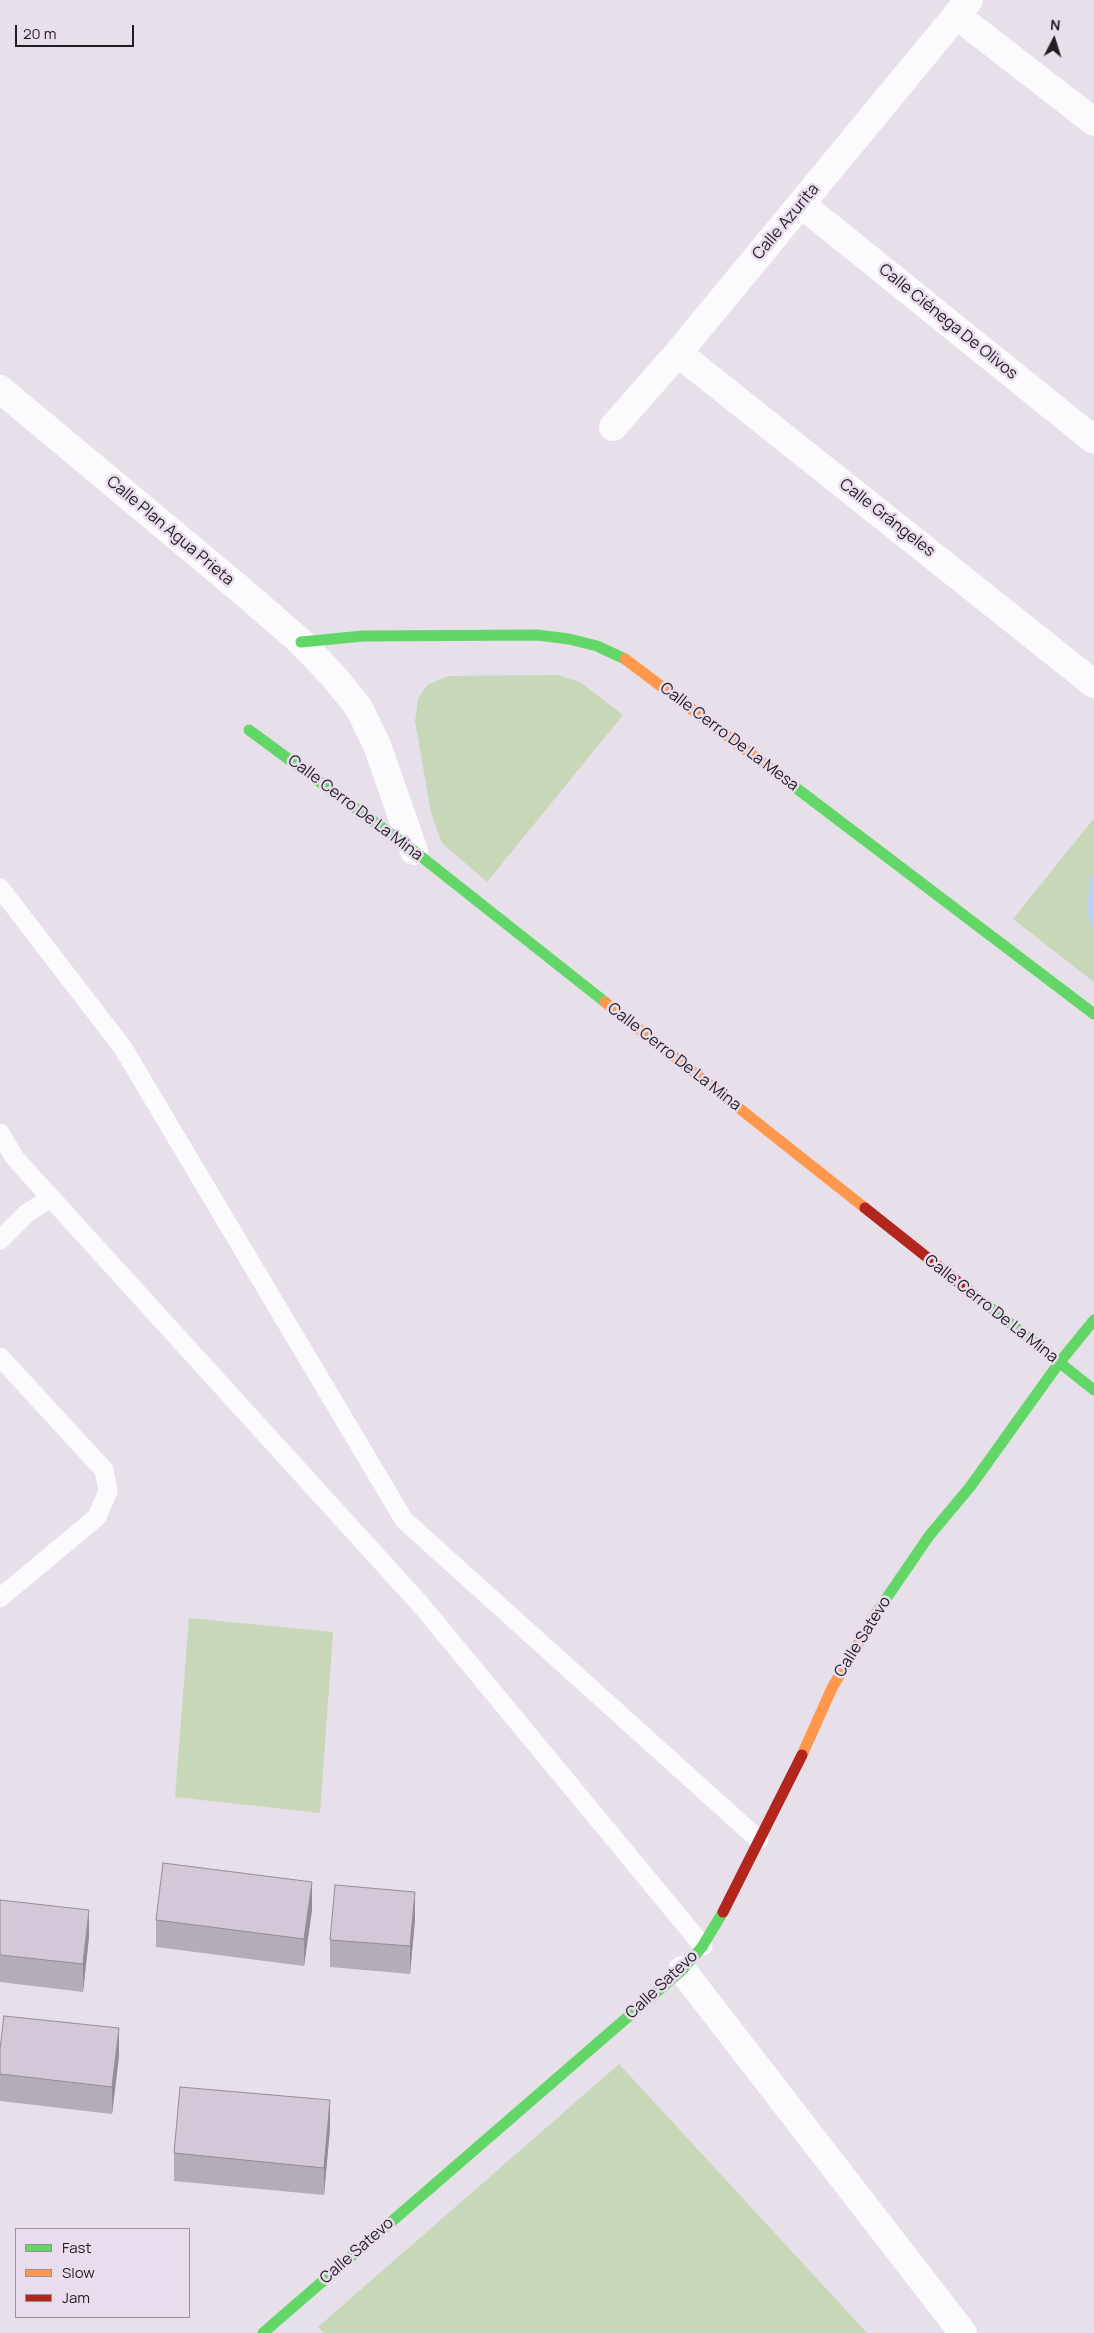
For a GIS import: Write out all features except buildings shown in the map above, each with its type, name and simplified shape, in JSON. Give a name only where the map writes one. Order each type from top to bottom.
[{"type":"street","name":"Calle Azurita","points":[[613,428],[678,353],[962,8],[1094,122]]},
{"type":"street","name":"Calle Ciénega De Olivos","points":[[801,204],[1094,440]]},
{"type":"street","name":"Calle Grángeles","points":[[678,353],[1094,684]]},
{"type":"street","name":"Calle Plan Agua Prieta","points":[[0,389],[301,642],[335,678],[359,708],[378,745],[414,851]]},
{"type":"street","name":"Calle Cerro De La Mesa","points":[[301,642],[363,636],[537,635],[569,639],[597,646],[628,661],[1094,1014]]},
{"type":"street","name":"Calle Cerro De La Mina","points":[[249,730],[414,851],[1094,1390]]},
{"type":"street","points":[[1059,1363],[1094,1320]]},
{"type":"street","name":"Calle Satevo","points":[[263,2333],[682,1970],[703,1946],[714,1929],[795,1770],[832,1688],[880,1608],[929,1536],[970,1487],[1059,1363]]},
{"type":"street","points":[[682,1970],[964,2333]]},
{"type":"lane","points":[[0,888],[122,1048],[404,1520],[759,1840]]},
{"type":"lane","points":[[0,1133],[14,1158],[421,1605],[703,1946]]},
{"type":"lane","points":[[0,1240],[27,1213],[51,1198]]},
{"type":"lane","points":[[0,1357],[104,1470],[108,1491],[97,1518],[0,1598]]},
{"type":"green space","points":[[558,675],[580,682],[623,715],[487,882],[442,843],[431,813],[415,721],[418,699],[427,685],[448,676]]},
{"type":"green space","points":[[1094,818],[1094,982],[1013,919]]},
{"type":"green space","points":[[189,1618],[333,1632],[320,1813],[175,1797]]},
{"type":"green space","points":[[619,2064],[867,2333],[324,2333],[318,2327]]},
{"type":"water","points":[[1094,872],[1094,933],[1087,911],[1090,877]]},
{"type":"traffic: fast","points":[[301,642],[363,636],[537,635],[569,639],[597,646],[625,659]]},
{"type":"traffic: fast","points":[[249,730],[414,851],[605,1002]]},
{"type":"traffic: fast","points":[[783,778],[1094,1014]]},
{"type":"traffic: fast","points":[[972,1293],[1094,1390]]},
{"type":"traffic: fast","points":[[877,1612],[929,1536],[970,1487],[1059,1363],[1094,1320]]},
{"type":"traffic: fast","points":[[263,2333],[682,1970],[702,1947],[723,1912]]},
{"type":"traffic: slow","points":[[625,659],[783,778]]},
{"type":"traffic: slow","points":[[605,1002],[865,1208]]},
{"type":"traffic: slow","points":[[802,1755],[832,1688],[877,1612]]},
{"type":"traffic: jam","points":[[865,1208],[972,1293]]},
{"type":"traffic: jam","points":[[723,1912],[802,1755]]}]
